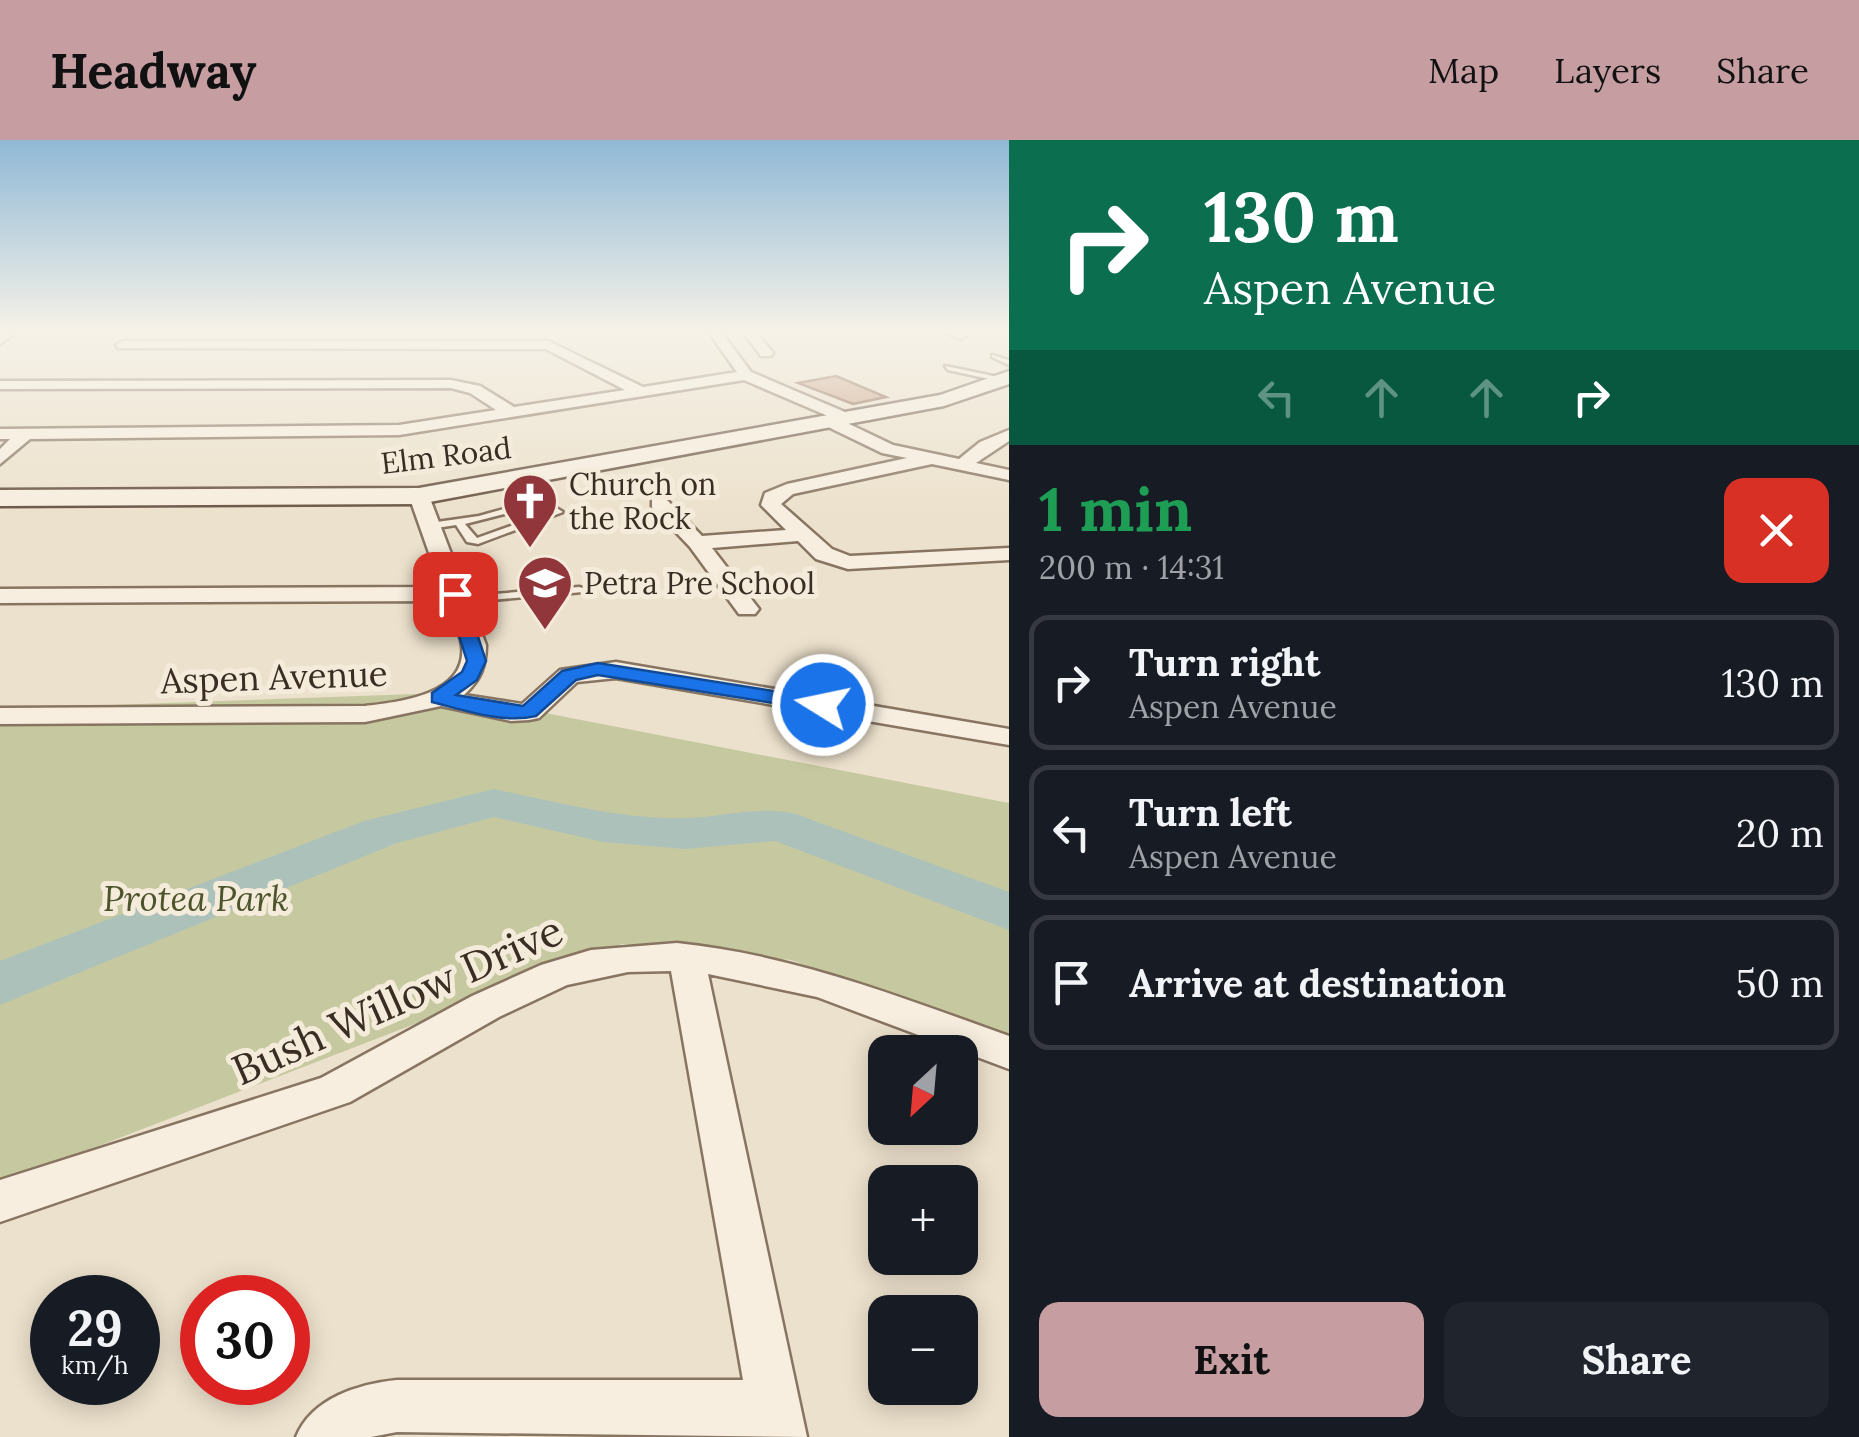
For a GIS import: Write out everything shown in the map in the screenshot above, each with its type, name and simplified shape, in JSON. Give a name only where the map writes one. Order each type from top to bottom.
[{"type":"street","points":[[481,394],[512,414]]},
{"type":"street","points":[[0,434],[364,432],[512,414],[632,394]]},
{"type":"street","points":[[784,394],[888,449],[1009,475]]},
{"type":"street","name":"Elm Road","points":[[0,498],[420,496],[965,394]]},
{"type":"street","points":[[0,458],[25,434]]},
{"type":"street","points":[[960,466],[1009,435]]},
{"type":"street","points":[[929,459],[777,493],[771,505],[824,554],[859,564],[1009,554]]},
{"type":"street","name":"Aspen Avenue","points":[[0,716],[365,714],[396,711],[440,698],[470,676],[476,661],[420,496]]},
{"type":"street","points":[[659,503],[747,609]]},
{"type":"street","points":[[696,544],[801,536]]},
{"type":"street","points":[[862,582],[1009,570]]},
{"type":"street","points":[[0,596],[456,597]]},
{"type":"street","points":[[440,698],[510,713],[529,712],[569,675],[616,670],[1009,737]]},
{"type":"street","name":"Bush Willow Drive","points":[[0,1200],[327,1092],[484,1007],[574,970],[630,958],[687,959],[758,968],[806,980],[1009,1053]]},
{"type":"street","points":[[324,1437],[364,1410],[397,1406],[778,1422],[687,959]]},
{"type":"lane","points":[[430,526],[532,504],[544,504],[558,512],[478,541],[472,540],[459,522]]},
{"type":"lane","points":[[456,597],[579,590]]},
{"type":"green space","name":"Protea Park","points":[[443,693],[1009,803],[1009,1038],[791,960],[622,944],[0,1184],[0,709]]},
{"type":"building","points":[[826,394],[886,397],[853,404]]},
{"type":"waterway","points":[[0,984],[381,832],[494,803],[603,827],[685,834],[779,825],[1009,912]]},
{"type":"place","name":"Church on the Rock","points":[[530,550]]},
{"type":"place","name":"Petra Pre School","points":[[545,632]]},
{"type":"route","points":[[455,594],[476,661],[470,676],[440,698],[510,713],[529,712],[569,675],[598,669],[637,672],[823,705]]}]
